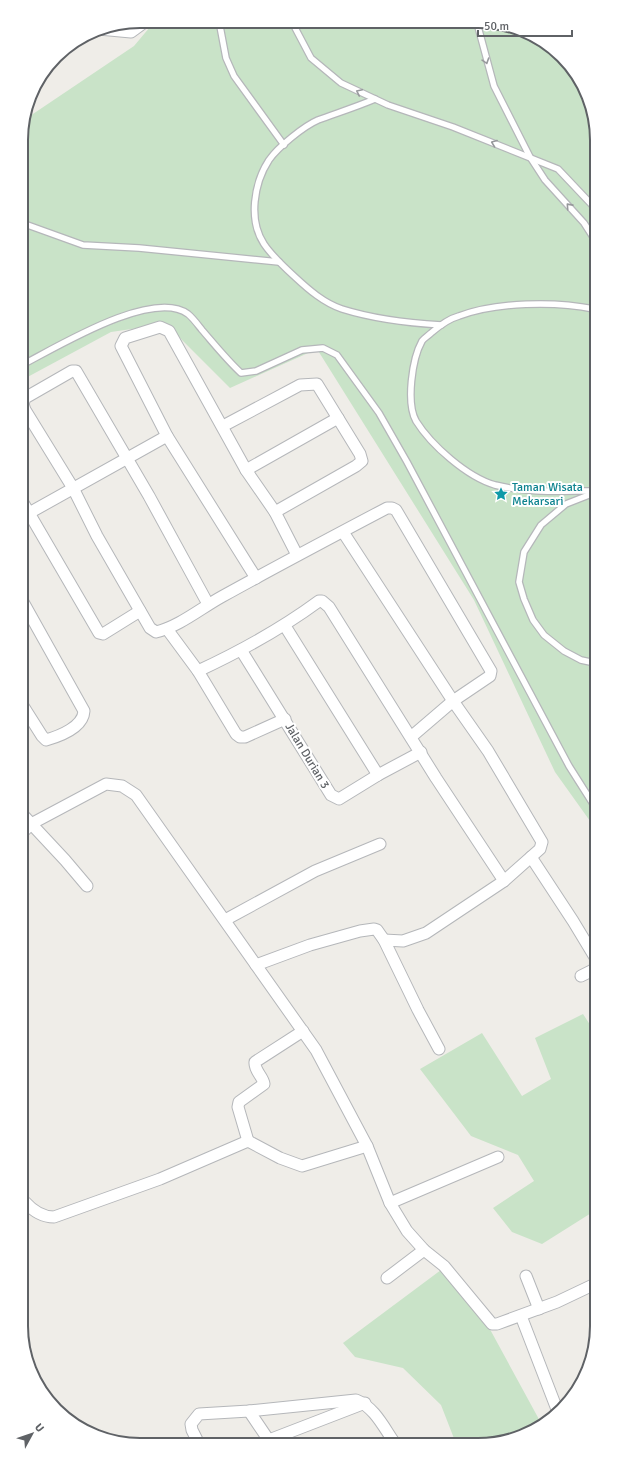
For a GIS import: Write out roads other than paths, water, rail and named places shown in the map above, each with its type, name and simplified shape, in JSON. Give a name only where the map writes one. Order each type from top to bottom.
[{"type":"street","points":[[116,31],[131,32],[136,28]]},
{"type":"street","points":[[256,578],[167,436],[121,346],[125,338],[160,327],[169,331],[223,426],[246,470],[275,512],[297,555]]},
{"type":"street","points":[[28,396],[72,371],[76,371],[80,375],[208,604]]},
{"type":"street","points":[[223,426],[300,385],[314,383],[317,384],[360,454],[362,461],[356,466],[275,512]]},
{"type":"street","points":[[28,412],[73,488],[97,536],[140,611],[150,628],[156,632],[167,629],[208,604],[297,555],[387,508],[396,510],[492,671],[490,676],[453,701],[411,737]]},
{"type":"street","points":[[246,470],[338,418]]},
{"type":"street","points":[[28,514],[167,436]]},
{"type":"street","points":[[28,518],[99,633],[103,634],[140,611]]},
{"type":"street","points":[[343,532],[453,701],[488,751],[541,840],[541,847],[504,881],[426,933],[403,941],[384,940]]},
{"type":"street","points":[[198,671],[285,626],[318,601],[325,603],[504,881]]},
{"type":"street","points":[[28,611],[84,711],[83,718],[79,724],[46,740],[28,714]]},
{"type":"street","points":[[285,626],[378,775]]},
{"type":"street","points":[[167,629],[198,671],[236,734],[240,737],[245,737],[285,719]]},
{"type":"street","name":"Jalan Durian 3","points":[[241,650],[331,795],[335,798],[339,799],[378,775],[421,752]]},
{"type":"street","points":[[28,827],[106,784],[122,786],[136,795],[316,1050],[367,1146],[390,1203],[407,1231],[424,1250],[444,1266],[492,1324],[497,1324],[521,1316],[590,1286]]},
{"type":"street","points":[[28,829],[58,851],[87,886]]},
{"type":"street","points":[[225,920],[314,871],[380,844]]},
{"type":"street","points":[[531,857],[590,949]]},
{"type":"street","points":[[256,965],[324,940],[360,931],[377,930],[384,940],[439,1049]]},
{"type":"street","points":[[580,976],[590,971]]},
{"type":"street","points":[[303,1031],[255,1062],[257,1072],[264,1084],[240,1102],[238,1107],[248,1141],[280,1158],[302,1166],[367,1146]]},
{"type":"street","points":[[28,1205],[46,1217],[54,1216],[160,1178],[248,1141]]},
{"type":"street","points":[[390,1203],[498,1157]]},
{"type":"street","points":[[387,1278],[424,1250]]},
{"type":"street","points":[[526,1276],[539,1309]]},
{"type":"street","points":[[521,1316],[556,1406]]},
{"type":"street","points":[[196,1438],[191,1424],[199,1414],[249,1411],[350,1400],[365,1403],[374,1413],[391,1438]]},
{"type":"street","points":[[278,1438],[365,1403]]},
{"type":"street","points":[[249,1411],[268,1438]]},
{"type":"lane","points":[[220,28],[226,58],[234,76],[284,145]]},
{"type":"lane","points":[[295,28],[311,58],[341,83],[375,99],[530,157],[558,169],[590,203]]},
{"type":"lane","points":[[477,28],[494,86],[530,157],[545,180],[584,222],[590,232]]},
{"type":"lane","points":[[375,99],[350,110],[317,121],[284,145],[269,160],[256,188],[255,216],[264,243],[279,262],[313,294],[341,308],[408,323],[441,325]]},
{"type":"lane","points":[[28,226],[83,245],[139,248],[279,262]]},
{"type":"lane","points":[[590,309],[549,305],[487,308],[458,316],[441,325],[422,341],[414,364],[410,390],[416,420],[435,443],[466,472],[494,484],[537,491],[590,492]]},
{"type":"lane","points":[[28,361],[124,315],[150,308],[169,306],[188,314],[229,362],[241,373],[256,371],[302,350],[323,348],[337,356],[379,413],[407,462],[566,759],[590,798]]},
{"type":"lane","points":[[590,494],[566,504],[541,525],[524,552],[519,582],[533,620],[544,635],[569,654],[581,660],[590,662]]},
{"type":"place","name":"Taman Wisata Mekarsari","points":[[501,494]]}]
